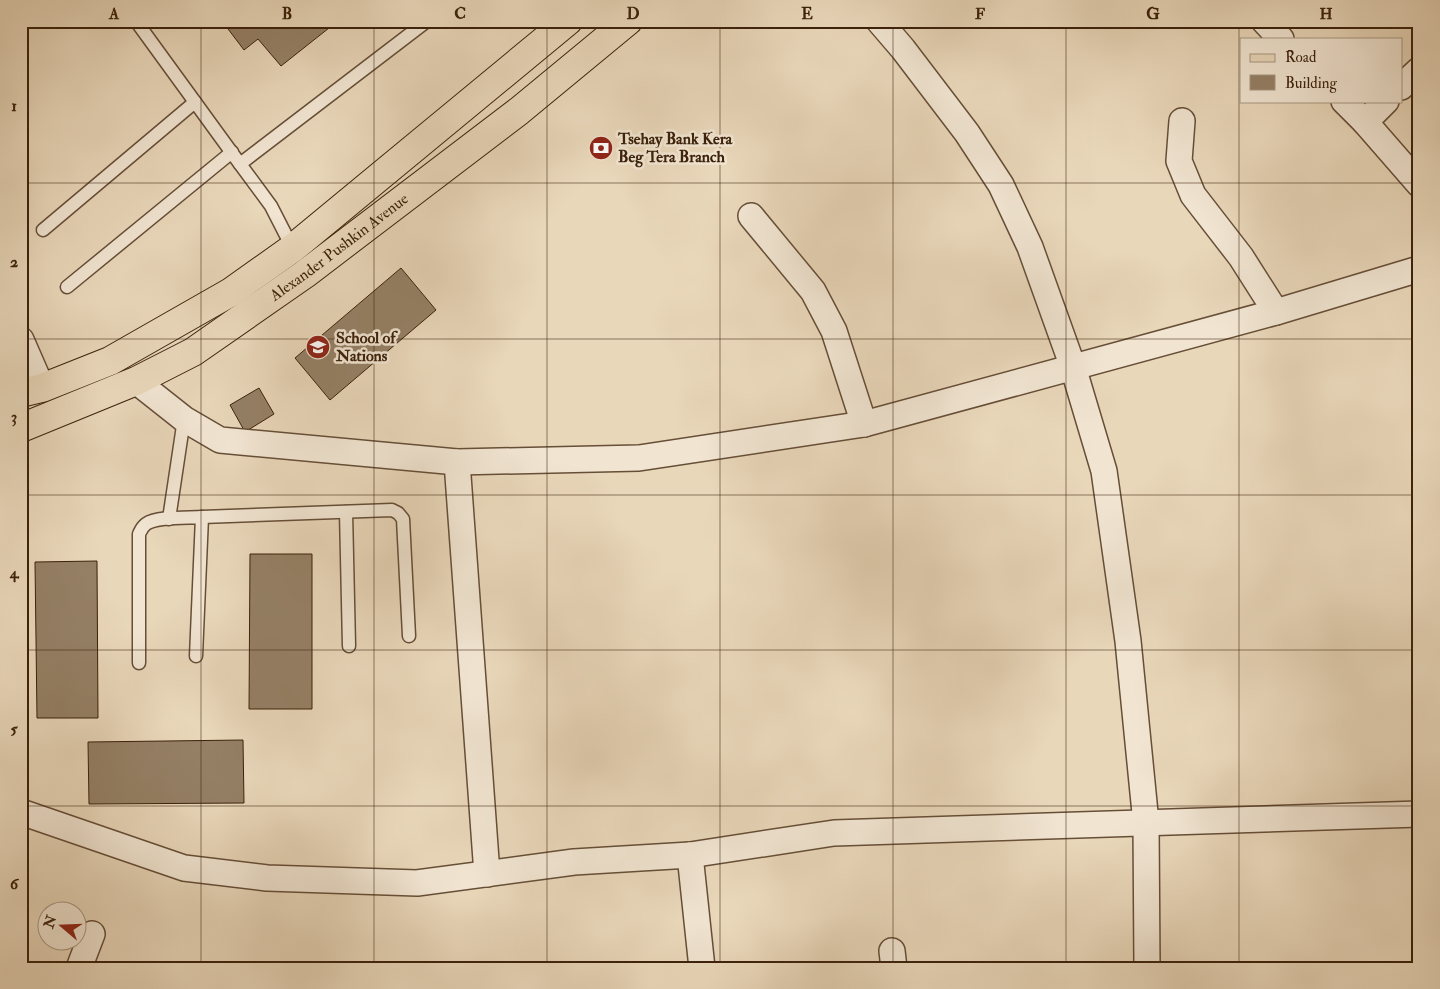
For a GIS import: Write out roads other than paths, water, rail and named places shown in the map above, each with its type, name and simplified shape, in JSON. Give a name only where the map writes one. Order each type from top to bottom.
[{"type":"main road","name":"Alexander Pushkin Avenue","points":[[32,391],[110,361],[231,292],[293,248],[568,21]]},
{"type":"main road","name":"Alexander Pushkin Avenue","points":[[21,428],[136,380],[193,352],[305,274],[519,112],[628,21]]},
{"type":"street","points":[[879,21],[967,132],[1001,185],[1030,247],[1073,367],[1104,471],[1128,641],[1146,823],[1147,968]]},
{"type":"street","points":[[1264,21],[1280,38]]},
{"type":"street","points":[[1402,86],[1419,70]]},
{"type":"street","points":[[1345,102],[1419,184]]},
{"type":"street","points":[[1365,122],[1385,102]]},
{"type":"street","points":[[1182,121],[1179,161],[1193,195],[1241,257],[1276,312]]},
{"type":"street","points":[[752,216],[813,291],[834,331],[864,424]]},
{"type":"street","points":[[136,380],[184,419],[220,440],[457,462],[639,458],[864,424],[1276,312],[1419,269]]},
{"type":"street","points":[[21,340],[32,391]]},
{"type":"street","points":[[457,462],[486,874]]},
{"type":"street","points":[[21,812],[184,868],[267,878],[417,882],[574,862],[690,855],[834,833],[1419,814]]},
{"type":"street","points":[[690,855],[702,968]]},
{"type":"street","points":[[79,968],[92,934]]},
{"type":"lane","points":[[136,21],[271,206],[305,274]]},
{"type":"lane","points":[[240,164],[426,21]]},
{"type":"lane","points":[[43,230],[195,102]]},
{"type":"lane","points":[[67,287],[232,152]]},
{"type":"lane","points":[[169,519],[184,419]]},
{"type":"lane","points":[[139,663],[139,534],[142,527],[148,522],[169,519],[392,510],[403,519],[409,636]]},
{"type":"lane","points":[[346,512],[349,646]]},
{"type":"lane","points":[[196,656],[202,517]]},
{"type":"place","name":"Tsehay Bank Kera Beg Tera Branch","points":[[601,148]]},
{"type":"place","name":"School of Nations","points":[[318,347]]}]
